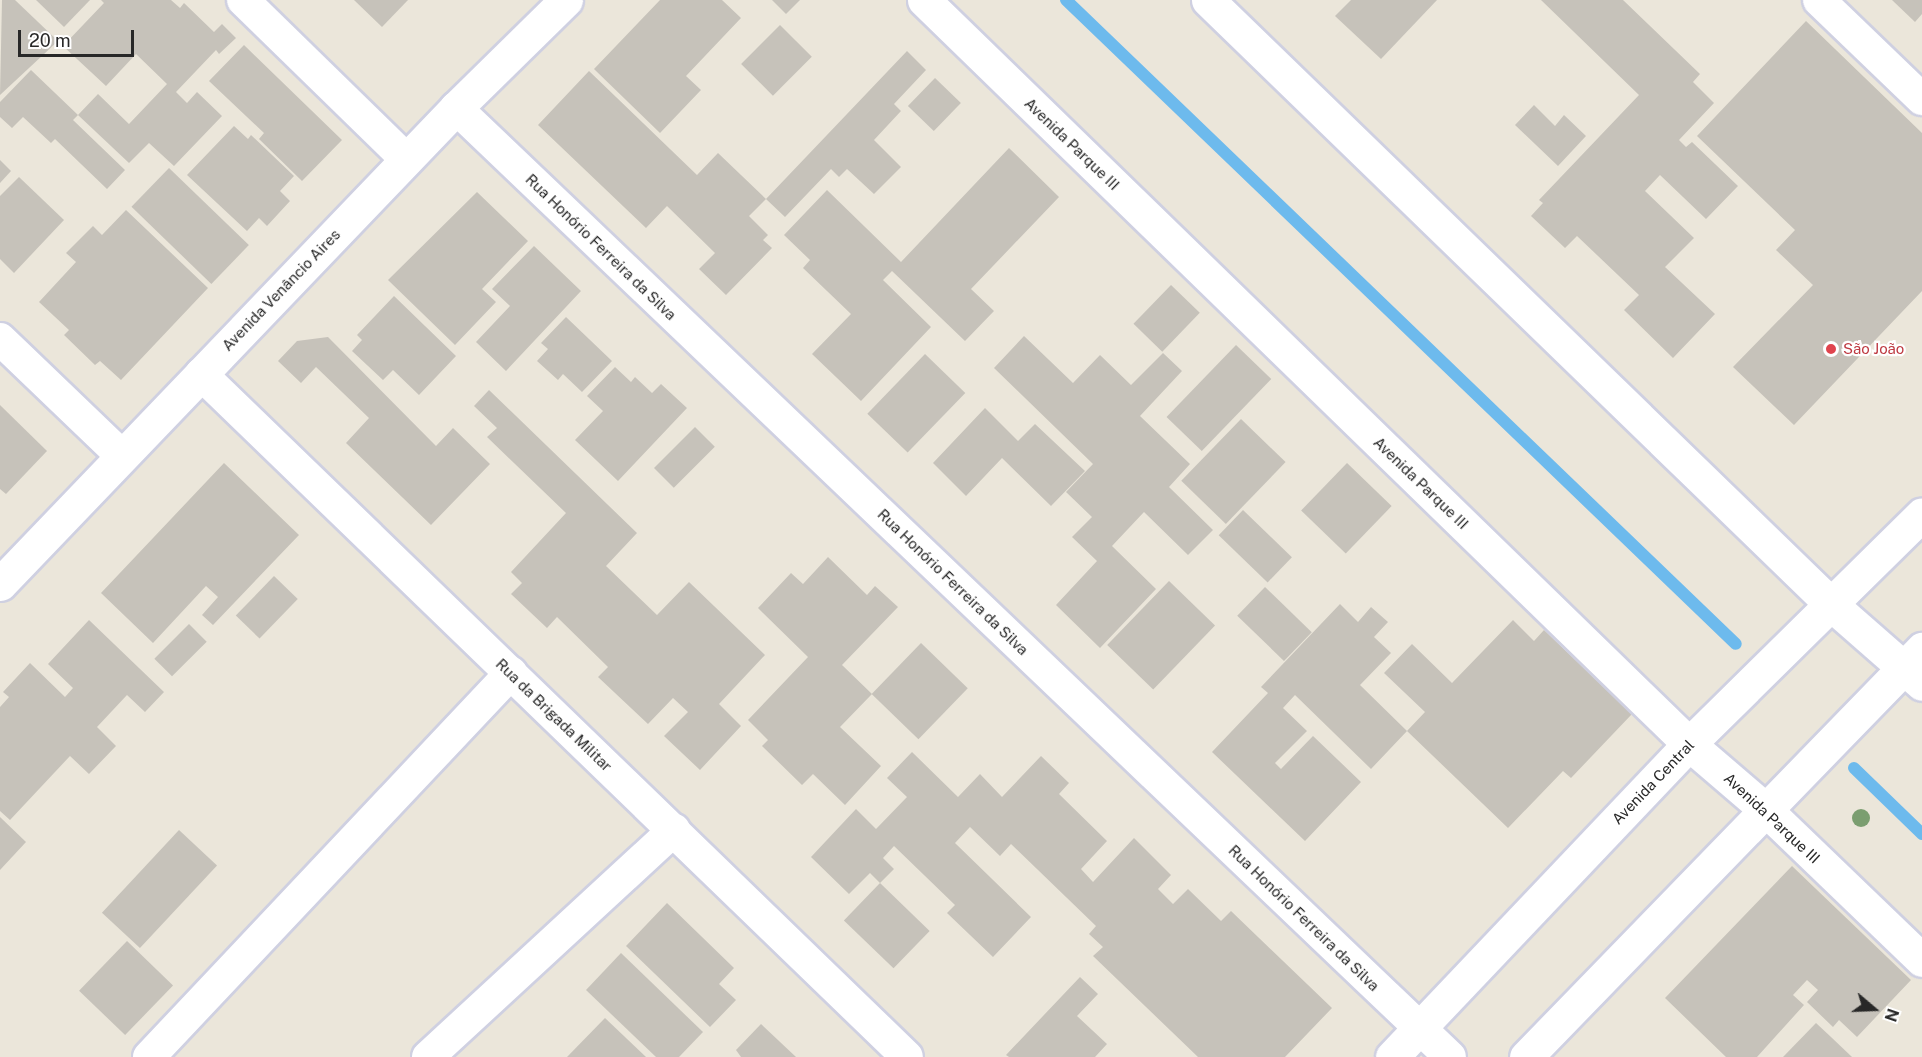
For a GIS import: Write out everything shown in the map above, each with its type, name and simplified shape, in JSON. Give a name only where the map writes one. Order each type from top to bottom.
[{"type":"street","points":[[243,0],[407,160]]},
{"type":"street","name":"Avenida Venâncio Aires","points":[[0,584],[456,108],[566,0]]},
{"type":"street","name":"Avenida Parque III","points":[[924,0],[1689,744],[1766,810],[1922,960]]},
{"type":"street","points":[[1209,0],[1833,606],[1916,667],[1766,810],[1526,1057]]},
{"type":"street","points":[[1819,0],[1922,99]]},
{"type":"street","name":"Rua Honório Ferreira da Silva","points":[[456,108],[1450,1057]]},
{"type":"street","points":[[0,339],[122,456]]},
{"type":"street","name":"Rua da Brigada Militar","points":[[201,374],[907,1057]]},
{"type":"street","name":"Avenida Central","points":[[1392,1057],[1689,744],[1833,606],[1922,514]]},
{"type":"street","points":[[149,1057],[511,673]]},
{"type":"street","points":[[428,1057],[674,830]]},
{"type":"building","points":[[2,0],[15,0],[58,41],[0,95]]},
{"type":"building","points":[[36,0],[90,0],[64,27]]},
{"type":"building","points":[[101,0],[171,0],[180,8],[184,3],[214,32],[222,24],[236,38],[219,54],[216,50],[176,92],[187,103],[197,92],[222,116],[174,166],[149,143],[129,163],[78,115],[98,94],[129,124],[167,84],[136,54],[106,86],[63,46],[104,3]]},
{"type":"building","points":[[354,0],[408,0],[382,27]]},
{"type":"building","points":[[660,0],[722,0],[741,18],[686,76],[701,90],[660,133],[594,69]]},
{"type":"building","points":[[772,0],[800,0],[786,14]]},
{"type":"building","points":[[1351,0],[1437,0],[1381,59],[1335,16]]},
{"type":"building","points":[[1541,0],[1623,0],[1700,74],[1693,82],[1714,103],[1679,140],[1686,147],[1692,142],[1738,186],[1706,219],[1660,175],[1645,191],[1694,238],[1665,267],[1715,314],[1673,358],[1624,310],[1639,295],[1577,236],[1565,248],[1531,216],[1543,203],[1539,200],[1639,95]]},
{"type":"building","points":[[1892,0],[1922,0],[1922,14],[1915,22]]},
{"type":"building","points":[[1806,21],[1922,133],[1922,291],[1794,425],[1733,367],[1813,285],[1776,250],[1795,230],[1697,136]]},
{"type":"building","points":[[780,25],[812,57],[773,96],[741,64]]},
{"type":"building","points":[[244,45],[342,140],[302,181],[259,139],[264,133],[209,81]]},
{"type":"building","points":[[907,51],[926,70],[894,104],[901,111],[874,140],[901,167],[874,194],[847,169],[839,177],[831,169],[785,217],[766,199]]},
{"type":"building","points":[[31,70],[78,115],[73,120],[125,170],[107,189],[55,139],[51,143],[23,117],[12,128],[0,117],[0,102]]},
{"type":"building","points":[[589,71],[697,175],[718,153],[766,199],[749,216],[768,235],[763,240],[772,248],[726,295],[699,269],[715,253],[667,206],[646,228],[538,125]]},
{"type":"building","points":[[935,78],[961,103],[934,131],[908,106]]},
{"type":"building","points":[[1534,105],[1555,126],[1564,115],[1586,136],[1558,166],[1515,125]]},
{"type":"building","points":[[234,126],[248,139],[251,135],[294,176],[280,191],[290,201],[267,226],[259,218],[247,231],[187,175]]},
{"type":"building","points":[[1009,148],[1059,197],[971,289],[994,311],[965,341],[892,271],[883,280],[931,327],[861,401],[812,354],[851,314],[803,268],[810,260],[784,235],[827,190],[901,262]]},
{"type":"building","points":[[0,160],[11,171],[0,183]]},
{"type":"building","points":[[169,168],[249,245],[211,284],[131,207]]},
{"type":"building","points":[[19,177],[64,220],[14,273],[0,259],[0,196]]},
{"type":"building","points":[[477,192],[528,241],[482,289],[496,302],[455,345],[388,280]]},
{"type":"building","points":[[126,210],[208,288],[121,380],[100,361],[95,365],[64,335],[69,330],[39,302],[76,262],[66,253],[93,226],[102,235]]},
{"type":"building","points":[[534,246],[581,291],[506,371],[476,342],[510,306],[492,289]]},
{"type":"building","points":[[1171,285],[1200,313],[1162,352],[1133,324]]},
{"type":"building","points":[[394,296],[456,356],[419,395],[393,370],[383,380],[352,351],[362,340],[357,335]]},
{"type":"building","points":[[566,317],[612,361],[582,392],[563,374],[558,380],[537,361],[548,349],[541,343]]},
{"type":"building","points":[[1024,336],[1073,383],[1100,355],[1131,385],[1163,353],[1182,371],[1140,416],[1190,464],[1169,487],[1213,530],[1188,555],[1144,512],[1112,546],[1156,589],[1100,648],[1056,605],[1097,561],[1072,537],[1092,517],[1066,492],[1093,464],[994,368]]},
{"type":"building","points":[[328,337],[436,446],[453,428],[490,464],[431,525],[346,443],[369,418],[316,367],[301,383],[278,361],[297,341]]},
{"type":"building","points":[[1236,345],[1271,379],[1202,451],[1167,417]]},
{"type":"building","points":[[925,354],[965,393],[908,453],[867,414]]},
{"type":"building","points":[[615,367],[631,382],[635,377],[652,393],[661,384],[687,408],[618,481],[575,440],[603,411],[587,396]]},
{"type":"building","points":[[489,390],[637,533],[606,566],[657,615],[689,582],[765,655],[719,704],[741,726],[700,770],[664,736],[688,712],[673,698],[648,724],[598,677],[608,667],[557,617],[547,628],[511,594],[522,583],[511,572],[566,513],[487,437],[497,428],[474,406]]},
{"type":"building","points":[[0,405],[47,451],[6,494],[0,489]]},
{"type":"building","points":[[985,408],[1018,441],[1035,424],[1085,471],[1051,506],[1002,458],[966,496],[933,463]]},
{"type":"building","points":[[1241,419],[1286,462],[1226,524],[1181,481]]},
{"type":"building","points":[[695,427],[715,447],[674,488],[654,468]]},
{"type":"building","points":[[224,463],[299,535],[213,625],[202,615],[218,597],[206,586],[153,643],[101,593]]},
{"type":"building","points":[[1347,463],[1392,506],[1346,554],[1301,510]]},
{"type":"building","points":[[1243,510],[1292,557],[1268,582],[1219,535]]},
{"type":"building","points":[[828,557],[867,595],[875,586],[898,607],[842,665],[872,694],[840,727],[881,766],[845,805],[813,774],[802,785],[762,746],[768,740],[748,720],[808,657],[758,608],[791,573],[803,584]]},
{"type":"building","points":[[274,576],[298,599],[260,638],[236,616]]},
{"type":"building","points":[[1169,581],[1215,625],[1153,689],[1107,645]]},
{"type":"building","points":[[1265,587],[1312,632],[1284,661],[1237,616]]},
{"type":"building","points":[[1340,604],[1358,622],[1371,607],[1388,622],[1374,637],[1391,653],[1360,685],[1407,731],[1371,769],[1295,695],[1283,708],[1307,731],[1275,763],[1281,769],[1313,736],[1361,782],[1305,841],[1212,752],[1268,693],[1261,687]]},
{"type":"building","points":[[89,620],[164,692],[145,712],[127,695],[97,727],[116,746],[89,774],[70,756],[10,820],[0,811],[0,707],[9,697],[3,692],[30,663],[65,697],[73,688],[48,664]]},
{"type":"building","points":[[1513,620],[1534,641],[1544,630],[1632,714],[1571,778],[1563,771],[1508,828],[1407,731],[1425,712],[1384,673],[1412,644],[1452,683]]},
{"type":"building","points":[[189,624],[207,642],[172,676],[154,659]]},
{"type":"building","points":[[921,643],[968,688],[918,739],[872,694]]},
{"type":"building","points":[[912,752],[958,797],[980,774],[1002,797],[1041,756],[1069,783],[1059,794],[1107,841],[1081,869],[1093,882],[1134,838],[1171,875],[1158,889],[1173,904],[1188,889],[1221,921],[1231,911],[1332,1008],[1285,1057],[1198,1057],[1093,956],[1103,947],[1089,934],[1096,926],[1011,844],[1000,856],[970,827],[955,843],[1031,917],[993,957],[947,913],[955,905],[894,846],[883,858],[894,869],[880,883],[870,873],[849,894],[811,857],[856,809],[876,829],[907,797],[887,778]]},
{"type":"building","points":[[0,817],[26,842],[0,870]]},
{"type":"building","points":[[179,830],[217,865],[140,948],[102,913]]},
{"type":"building","points":[[1792,866],[1911,980],[1857,1037],[1839,1020],[1833,1027],[1807,1002],[1818,990],[1807,980],[1793,995],[1804,1005],[1757,1057],[1726,1057],[1665,998]]},
{"type":"building","points":[[880,883],[930,931],[894,968],[844,920]]},
{"type":"building","points":[[667,903],[734,968],[719,984],[736,1000],[710,1027],[626,946]]},
{"type":"building","points":[[127,941],[173,985],[125,1035],[79,991]]},
{"type":"building","points":[[621,953],[703,1032],[679,1057],[656,1057],[586,990]]},
{"type":"building","points":[[1080,977],[1098,994],[1077,1016],[1107,1044],[1095,1057],[1009,1057],[1006,1055]]},
{"type":"building","points":[[605,1018],[646,1057],[567,1057]]},
{"type":"building","points":[[1816,1023],[1831,1037],[1852,1057],[1783,1057]]},
{"type":"building","points":[[761,1024],[796,1057],[741,1057],[736,1050]]},
{"type":"waterway","points":[[1066,0],[1736,644]]},
{"type":"waterway","points":[[1854,768],[1922,834]]},
{"type":"place","name":"São João","points":[[1831,349]]}]
